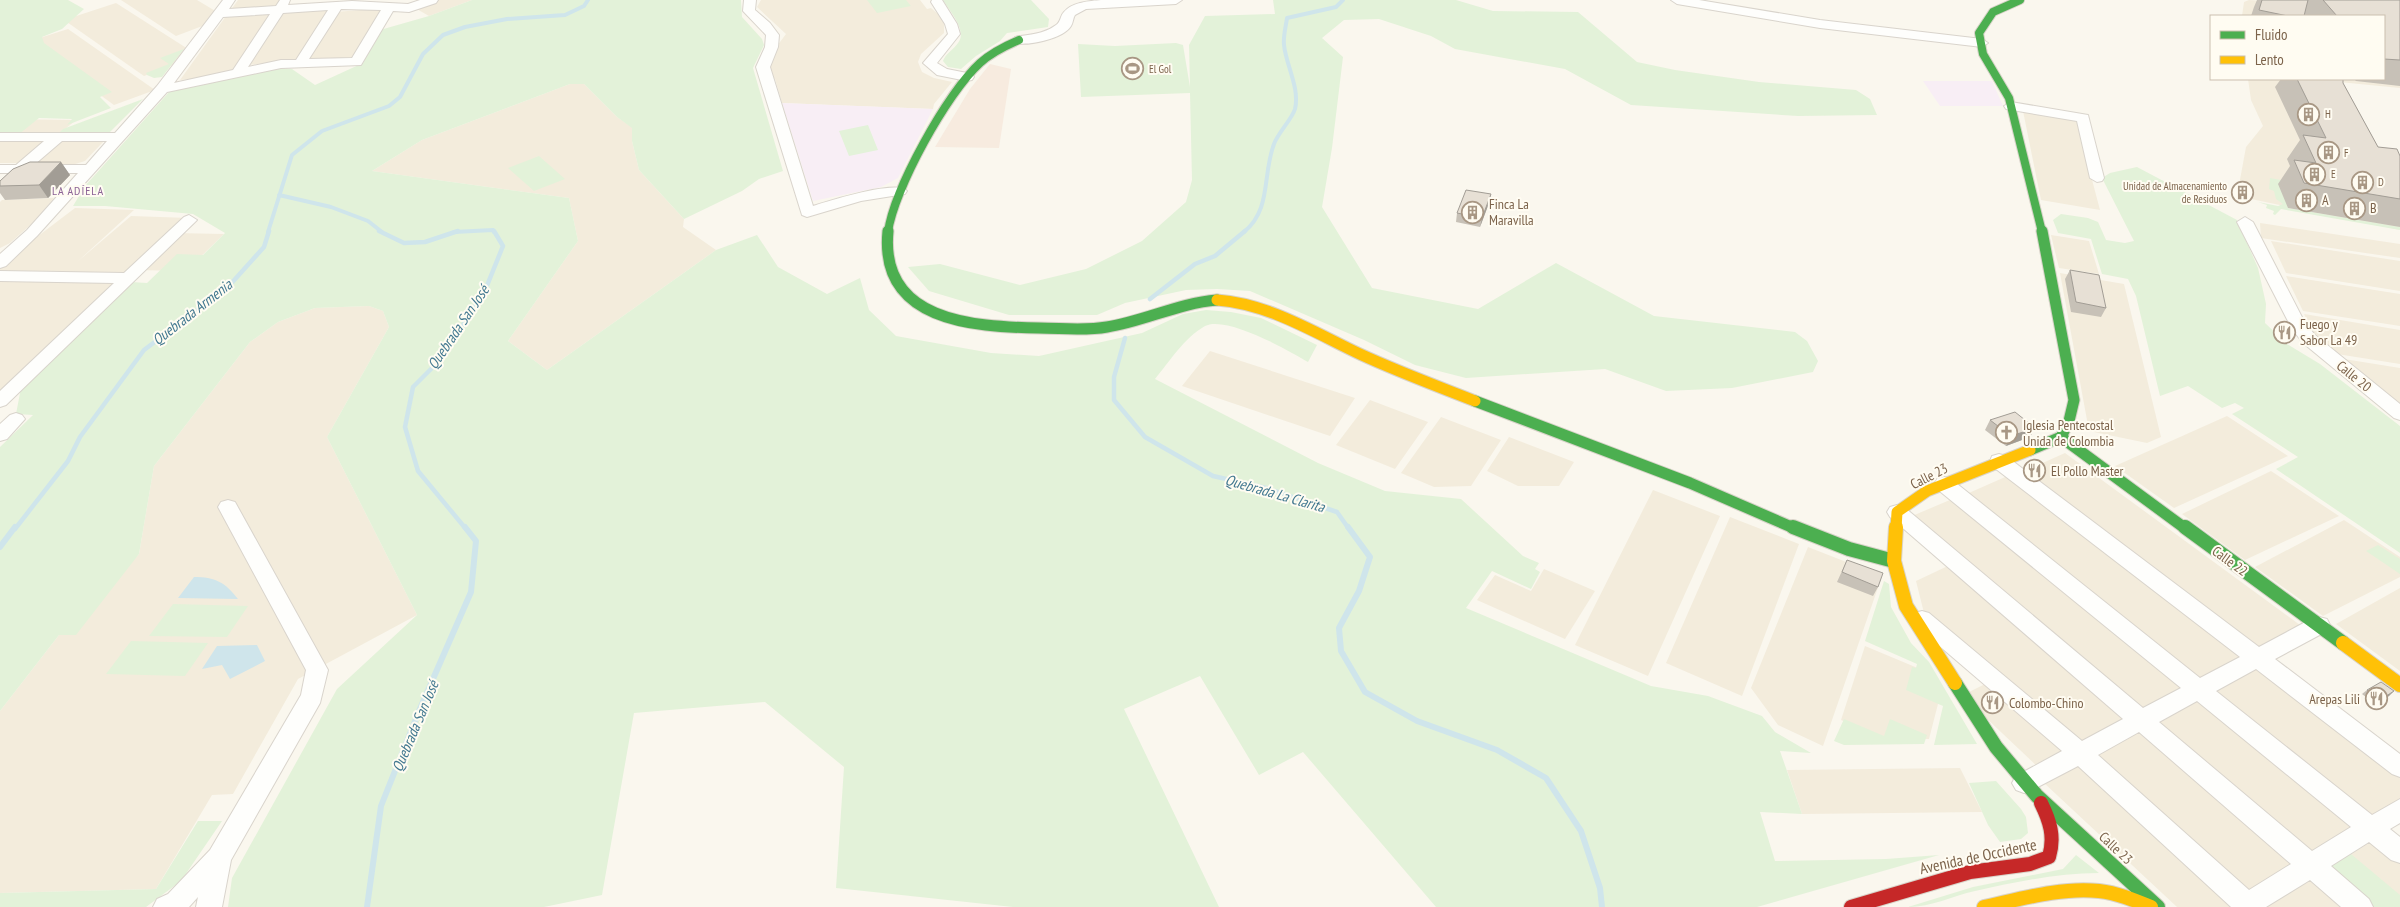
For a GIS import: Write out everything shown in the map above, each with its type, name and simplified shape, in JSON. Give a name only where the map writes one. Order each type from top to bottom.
[{"type":"street","points":[[0,263],[7,252],[32,233],[162,89],[230,0]]},
{"type":"street","points":[[238,72],[282,5],[298,0]]},
{"type":"street","points":[[352,5],[366,0]]},
{"type":"street","points":[[220,12],[282,5],[352,5],[409,8],[432,0]]},
{"type":"street","points":[[750,0],[749,11],[774,34],[775,40],[763,67],[808,212],[860,197],[900,191]]},
{"type":"street","points":[[1176,0],[1132,1],[1072,10],[1067,16],[1065,25],[1039,40],[1019,40],[990,55],[967,77],[947,105],[900,191],[889,220],[887,244],[892,277],[902,292],[918,306],[936,314],[1011,327],[1111,327],[1174,306],[1202,301],[1223,300],[1243,303],[1270,313],[1370,359],[1680,479],[1816,537],[1869,558],[1894,561]]},
{"type":"street","points":[[1677,0],[1982,49]]},
{"type":"street","points":[[2020,0],[1993,12],[1979,33],[1982,49],[2009,98],[2039,218],[2074,400],[2069,421],[2060,437]]},
{"type":"street","points":[[937,2],[951,24],[954,34],[950,41],[933,57],[930,63],[936,70],[967,77]]},
{"type":"street","points":[[300,64],[337,6]]},
{"type":"street","points":[[162,89],[281,64],[356,62],[389,7]]},
{"type":"street","points":[[2011,106],[2083,118],[2097,178]]},
{"type":"street","points":[[0,137],[117,137]]},
{"type":"street","points":[[20,169],[58,137]]},
{"type":"street","points":[[0,169],[89,169]]},
{"type":"street","points":[[0,401],[188,220]]},
{"type":"street","points":[[2245,222],[2298,325],[2309,338]]},
{"type":"street","points":[[0,276],[128,278]]},
{"type":"street","name":"Calle 20","points":[[2309,338],[2400,414]]},
{"type":"street","points":[[0,419],[16,419],[0,435]]},
{"type":"street","name":"Calle 23","points":[[2060,437],[1927,491],[1897,512],[1894,561],[1906,606],[1996,747],[2030,789],[2158,907]]},
{"type":"street","name":"Calle 22","points":[[2060,437],[2400,684]]},
{"type":"street","points":[[1999,461],[2400,767]]},
{"type":"street","points":[[1944,484],[2400,852]]},
{"type":"street","points":[[166,907],[177,902],[220,858],[312,696],[317,670],[228,507]]},
{"type":"street","points":[[1897,512],[2360,907]]},
{"type":"street","points":[[1906,606],[2080,753],[2247,906],[2400,810]]},
{"type":"street","points":[[2030,789],[2080,753],[2320,625]]},
{"type":"street","name":"Avenida de Occidente","points":[[1851,907],[1970,872],[2030,864],[2049,857],[2055,843],[2053,831],[2030,789]]},
{"type":"street","points":[[208,907],[220,858]]},
{"type":"street","points":[[1984,907],[2032,897],[2098,891],[2128,897],[2151,907]]},
{"type":"shaded area","points":[[121,0],[197,0],[217,12],[205,25],[176,36]]},
{"type":"shaded area","points":[[238,0],[281,0],[276,6],[230,11]]},
{"type":"shaded area","points":[[437,0],[472,0],[429,16],[415,8]]},
{"type":"shaded area","points":[[761,0],[920,0],[927,9],[931,8],[944,21],[944,33],[921,54],[918,62],[922,72],[934,78],[952,82],[934,104],[933,109],[782,103],[775,79],[767,73],[777,46],[786,34],[757,7]]},
{"type":"shaded area","points":[[2249,0],[2400,10],[2400,88],[2339,82],[2336,109],[2400,184],[2400,230],[2237,196],[2246,147],[2263,126],[2251,100],[2248,80],[2385,80],[2385,15],[2242,15],[2244,2]]},
{"type":"shaded area","points":[[116,3],[188,49],[173,65],[144,76],[64,20]]},
{"type":"shaded area","points":[[332,8],[300,60],[247,65],[281,12]]},
{"type":"shaded area","points":[[386,8],[357,61],[303,66],[335,12]]},
{"type":"shaded area","points":[[276,12],[234,75],[180,80],[226,16]]},
{"type":"shaded area","points":[[68,29],[155,90],[114,105],[27,42]]},
{"type":"shaded area","points":[[990,64],[1011,69],[999,148],[935,147],[970,89]]},
{"type":"shaded area","points":[[1923,81],[1992,81],[2003,106],[1940,106]]},
{"type":"shaded area","points":[[570,84],[584,84],[617,117],[633,128],[632,141],[639,170],[684,219],[683,227],[716,250],[547,370],[508,341],[578,241],[569,198],[372,171],[422,140]]},
{"type":"shaded area","points":[[782,103],[933,109],[898,178],[881,187],[813,201]]},
{"type":"shaded area","points":[[2023,111],[2076,119],[2100,210],[2041,200]]},
{"type":"shaded area","points":[[0,119],[76,120],[59,134],[0,134]]},
{"type":"shaded area","points":[[0,139],[50,139],[20,163],[0,163]]},
{"type":"shaded area","points":[[59,141],[104,141],[85,161],[72,165],[31,164]]},
{"type":"shaded area","points":[[54,198],[36,220],[10,243],[0,248],[0,202],[2,200]]},
{"type":"shaded area","points":[[75,208],[134,210],[77,262],[131,216],[189,218],[174,233],[224,234],[186,271],[135,270],[0,401],[0,265]]},
{"type":"shaded area","points":[[2260,223],[2400,244],[2400,258],[2261,238]]},
{"type":"shaded area","points":[[2051,235],[2089,241],[2099,274],[2059,268]]},
{"type":"shaded area","points":[[2271,241],[2400,261],[2400,291],[2286,273]]},
{"type":"shaded area","points":[[2060,273],[2124,284],[2161,437],[2147,443],[2089,431]]},
{"type":"shaded area","points":[[2286,276],[2400,294],[2400,326],[2303,311]]},
{"type":"shaded area","points":[[369,306],[383,311],[389,327],[327,437],[417,615],[298,679],[233,794],[212,795],[156,889],[0,893],[0,711],[59,635],[139,554],[154,466],[250,342],[278,322],[315,308]]},
{"type":"shaded area","points":[[2304,314],[2400,330],[2400,364],[2337,354],[2314,334]]},
{"type":"shaded area","points":[[1210,351],[1355,398],[1330,436],[1182,386]]},
{"type":"shaded area","points":[[2344,359],[2400,368],[2400,404]]},
{"type":"shaded area","points":[[1370,400],[1428,422],[1395,469],[1336,445]]},
{"type":"shaded area","points":[[2227,416],[2288,456],[2174,508],[2115,466]]},
{"type":"shaded area","points":[[1441,417],[1501,440],[1471,486],[1434,487],[1401,473]]},
{"type":"shaded area","points":[[1509,437],[1574,462],[1559,486],[1518,486],[1487,471]]},
{"type":"shaded area","points":[[2065,453],[2300,625],[2254,653],[2020,473]]},
{"type":"shaded area","points":[[2271,471],[2339,516],[2245,560],[2182,514]]},
{"type":"shaded area","points":[[2012,474],[2249,656],[2197,684],[1962,496]]},
{"type":"shaded area","points":[[1653,490],[1720,516],[1648,676],[1575,645]]},
{"type":"shaded area","points":[[1957,497],[2191,686],[2137,715],[1905,519]]},
{"type":"shaded area","points":[[1730,517],[1799,544],[1742,696],[1666,663]]},
{"type":"shaded area","points":[[2344,520],[2400,557],[2400,577],[2323,616],[2255,567]]},
{"type":"shaded area","points":[[1808,547],[1882,576],[1823,746],[1778,725],[1751,688]]},
{"type":"shaded area","points":[[1952,564],[2131,717],[2075,748],[1924,613],[1916,581]]},
{"type":"shaded area","points":[[1544,569],[1595,591],[1565,639],[1477,600],[1495,575],[1531,591]]},
{"type":"shaded area","points":[[2400,588],[2400,671],[2336,624]]},
{"type":"shaded area","points":[[1865,646],[1920,669],[1939,700],[1929,739],[1887,739],[1841,720]]},
{"type":"shaded area","points":[[2257,666],[2400,773],[2400,799],[2369,819],[2210,692]]},
{"type":"shaded area","points":[[1993,680],[2073,752],[2040,769],[1984,716],[1969,692]]},
{"type":"shaded area","points":[[2202,694],[2363,825],[2308,859],[2148,724]]},
{"type":"shaded area","points":[[2142,727],[2302,863],[2244,899],[2086,758]]},
{"type":"shaded area","points":[[2081,759],[2239,901],[2231,907],[2177,907],[2043,782]]},
{"type":"shaded area","points":[[1960,768],[1982,812],[1802,814],[1787,770]]},
{"type":"shaded area","points":[[2375,833],[2400,854],[2400,907],[2319,868]]},
{"type":"shaded area","points":[[2313,872],[2354,907],[2254,907]]},
{"type":"green space","points":[[0,0],[68,0],[84,9],[62,29],[42,37],[44,43],[112,92],[100,97],[111,108],[67,125],[72,119],[39,118],[18,135],[0,135]]},
{"type":"green space","points":[[472,0],[741,0],[742,17],[762,39],[764,45],[753,68],[783,171],[759,179],[742,191],[684,219],[639,170],[632,141],[632,128],[617,117],[584,84],[570,84],[422,140],[372,171],[569,198],[578,241],[508,341],[547,370],[716,250],[757,235],[778,267],[827,294],[860,278],[869,310],[896,336],[991,353],[1039,356],[1142,333],[1183,314],[1206,310],[1231,312],[1261,318],[1317,345],[1308,362],[1257,335],[1227,325],[1215,324],[1205,326],[1190,337],[1155,379],[1318,463],[1385,491],[1461,499],[1523,556],[1539,563],[1535,569],[1540,572],[1531,589],[1492,571],[1466,608],[1651,686],[1708,696],[1762,716],[1775,732],[1811,753],[1780,751],[1802,814],[1760,812],[1775,861],[1886,859],[1939,855],[1757,907],[1436,907],[1303,752],[1259,775],[1200,676],[1124,709],[1219,907],[1013,907],[836,888],[844,767],[765,702],[634,713],[602,895],[544,907],[228,907],[232,878],[337,689],[417,615],[327,437],[389,327],[383,311],[369,306],[315,308],[278,322],[250,342],[154,466],[139,554],[76,635],[59,635],[0,711],[0,447],[33,415],[16,414],[21,388],[131,282],[147,283],[177,254],[203,255],[225,233],[193,214],[105,206],[73,206],[85,186],[170,91],[279,68],[292,69],[315,85],[363,63],[380,30],[429,16]]},
{"type":"green space","points":[[867,0],[906,0],[911,6],[877,13]]},
{"type":"green space","points":[[943,0],[1031,0],[1049,19],[1048,27],[1007,33],[1000,41],[976,56],[961,69],[948,67],[943,61],[958,43],[961,33]]},
{"type":"green space","points":[[1273,0],[1456,0],[1493,11],[1578,12],[1637,62],[1675,70],[1759,82],[1856,90],[1870,99],[1877,115],[1798,116],[1631,105],[1565,69],[1455,49],[1431,36],[1379,19],[1344,20],[1322,38],[1343,57],[1332,148],[1322,207],[1372,288],[1478,309],[1556,263],[1654,316],[1795,332],[1807,341],[1818,361],[1813,372],[1732,388],[1666,391],[1605,369],[1466,378],[1415,365],[1364,340],[1250,291],[1186,290],[1125,303],[1097,315],[1009,315],[929,291],[908,267],[940,264],[1020,285],[1086,269],[1142,241],[1186,202],[1192,180],[1190,93],[1081,97],[1078,44],[1115,46],[1176,43],[1183,45],[1190,87],[1189,45],[1205,16],[1275,14]]},
{"type":"green space","points":[[184,49],[162,77],[154,78],[147,75],[146,73],[169,64],[160,58]]},
{"type":"green space","points":[[143,99],[110,132],[59,133],[63,129]]},
{"type":"green space","points":[[868,125],[878,150],[849,156],[839,131]]},
{"type":"green space","points":[[539,156],[565,179],[534,191],[508,168]]},
{"type":"green space","points":[[2137,167],[2237,220],[2258,268],[2266,304],[2265,323],[2287,344],[2320,364],[2400,426],[2400,553],[2276,469],[2298,457],[2232,414],[2244,408],[2235,403],[2222,408],[2188,386],[2160,396],[2136,296],[2128,279],[2102,274],[2091,239],[2058,233],[2053,220],[2061,214],[2088,218],[2098,222],[2106,240],[2125,243],[2134,241],[2102,178],[2110,173]]},
{"type":"green space","points":[[2270,178],[2281,180],[2288,208],[2400,227],[2400,230],[2281,209],[2275,215],[2273,214],[2274,211],[2266,208],[2267,205],[2258,202],[2278,206],[2283,204],[2276,199],[2274,191],[2269,189]]},
{"type":"green space","points":[[2378,545],[2400,559],[2400,574],[2366,551]]},
{"type":"green space","points":[[1884,581],[1889,584],[1891,607],[1911,643],[1929,662],[1977,744],[1934,745],[1943,706],[1906,690],[1912,667],[1916,668],[1917,664],[1865,641]]},
{"type":"green space","points":[[173,604],[248,606],[227,637],[149,636]]},
{"type":"green space","points":[[131,641],[208,643],[185,676],[106,674]]},
{"type":"green space","points":[[1844,719],[1884,736],[1890,719],[1927,735],[1924,744],[1844,745],[1834,741]]},
{"type":"green space","points":[[1996,781],[2026,817],[2028,833],[2021,839],[2000,842],[1988,825],[1969,783]]},
{"type":"green space","points":[[198,821],[222,821],[181,881],[146,907],[0,907],[0,893],[156,889]]},
{"type":"green space","points":[[2351,854],[2400,895],[2400,907],[2367,907],[2324,870]]},
{"type":"green space","points":[[2076,855],[2099,873],[2053,876],[2021,881],[1917,907],[1908,907],[1973,887],[2063,869]]},
{"type":"water","points":[[194,577],[214,579],[229,588],[238,599],[178,598]]},
{"type":"water","points":[[257,645],[265,661],[230,679],[222,665],[202,669],[217,646]]},
{"type":"building","points":[[2262,0],[2308,0],[2304,15],[2283,15],[2259,10]]},
{"type":"building","points":[[2323,0],[2400,0],[2400,60],[2385,59],[2385,15],[2336,15]]},
{"type":"building","points":[[2297,80],[2343,80],[2378,147],[2397,149],[2400,156],[2400,199],[2304,183],[2294,160],[2316,163],[2303,135],[2326,138]]},
{"type":"building","points":[[30,162],[61,162],[39,185],[0,186],[0,181],[13,169]]},
{"type":"building","points":[[1466,190],[1491,194],[1482,218],[1457,213]]},
{"type":"building","points":[[2070,270],[2099,275],[2106,308],[2076,302]]},
{"type":"building","points":[[2015,412],[2035,428],[2011,436],[1990,420]]},
{"type":"building","points":[[1847,560],[1883,573],[1878,587],[1842,572]]},
{"type":"building","points":[[2381,682],[2394,691],[2380,700],[2367,690]]},
{"type":"waterway","name":"Quebrada Armenia","points":[[279,195],[292,155],[322,131],[389,106],[400,97],[423,54],[443,35],[465,27],[507,19],[565,15],[584,6],[588,0]]},
{"type":"waterway","name":"Quebrada La Clarita","points":[[1245,231],[1253,223],[1263,202],[1270,156],[1274,144],[1295,109],[1296,93],[1284,45],[1287,18],[1336,7],[1343,0]]},
{"type":"waterway","name":"Quebrada Armenia","points":[[268,232],[279,195]]},
{"type":"waterway","name":"Quebrada San José","points":[[279,195],[331,207],[368,221],[382,232]]},
{"type":"waterway","name":"Quebrada San José","points":[[455,232],[493,230],[494,232]]},
{"type":"waterway","name":"Quebrada Armenia","points":[[15,529],[68,461],[80,437],[144,350],[228,287],[264,247],[269,231]]},
{"type":"waterway","name":"Quebrada San José","points":[[379,231],[404,243],[425,242],[455,232]]},
{"type":"waterway","name":"Quebrada San José","points":[[466,529],[418,471],[405,427],[413,387],[440,360],[484,293],[503,246],[494,231]]},
{"type":"waterway","name":"Quebrada La Clarita","points":[[1150,299],[1195,264],[1215,256],[1245,231]]},
{"type":"waterway","name":"Quebrada La Clarita","points":[[1125,338],[1114,377],[1114,400],[1145,437],[1213,476],[1266,488],[1337,512],[1349,529]]},
{"type":"waterway","name":"Quebrada Armenia","points":[[0,547],[15,527]]},
{"type":"waterway","name":"Quebrada San José","points":[[367,907],[381,806],[419,711],[471,592],[476,541],[465,527]]},
{"type":"waterway","name":"Quebrada La Clarita","points":[[1348,527],[1370,557],[1359,591],[1339,628],[1341,651],[1365,692],[1417,721],[1497,750],[1546,778],[1581,831],[1600,888],[1602,907]]},
{"type":"traffic: fast","points":[[2020,0],[1993,12],[1979,33],[1983,54],[2009,98],[2039,218],[2074,400],[2069,421],[2061,437],[2030,450]]},
{"type":"traffic: fast","points":[[1019,40],[989,56],[968,75],[939,117],[907,177],[893,208],[888,230],[887,252],[889,264],[897,284],[910,299],[927,310],[947,318],[991,326],[1080,329],[1108,327],[1176,307],[1217,300]]},
{"type":"traffic: fast","points":[[1475,401],[1720,495],[1827,542],[1894,561]]},
{"type":"traffic: fast","points":[[2061,437],[2343,643]]},
{"type":"traffic: fast","points":[[1955,683],[1996,747],[2037,796],[2158,907]]},
{"type":"traffic: slow","points":[[1217,300],[1234,301],[1271,312],[1375,360],[1475,401]]},
{"type":"traffic: slow","points":[[1955,683],[1906,606],[1894,561],[1897,512],[1927,491],[2030,450]]},
{"type":"traffic: slow","points":[[2343,643],[2400,685]]},
{"type":"traffic: slow","points":[[1984,907],[2041,895],[2085,890],[2112,893],[2151,907]]},
{"type":"traffic: jam","points":[[1851,907],[1970,872],[2030,864],[2049,857],[2052,843],[2051,829],[2041,803]]},
{"type":"place","name":"El Gol","points":[[1133,69]]},
{"type":"place","name":"H","points":[[2309,114]]},
{"type":"place","name":"F","points":[[2328,153]]},
{"type":"place","name":"E","points":[[2315,174]]},
{"type":"place","name":"D","points":[[2362,182]]},
{"type":"place","name":"Unidad de Almacenamiento de Residuos","points":[[2243,192]]},
{"type":"place","name":"A","points":[[2306,200]]},
{"type":"place","name":"B","points":[[2354,208]]},
{"type":"place","name":"Finca La Maravilla","points":[[1473,212]]},
{"type":"place","name":"Fuego y Sabor La 49","points":[[2284,332]]},
{"type":"place","name":"Iglesia Pentecostal Unida de Colombia","points":[[2007,433]]},
{"type":"place","name":"El Pollo Master","points":[[2035,471]]},
{"type":"place","name":"Arepas Lili","points":[[2376,699]]},
{"type":"place","name":"Colombo-Chino","points":[[1993,703]]},
{"type":"district","name":"LA ADÍELA","points":[[78,190]]}]
